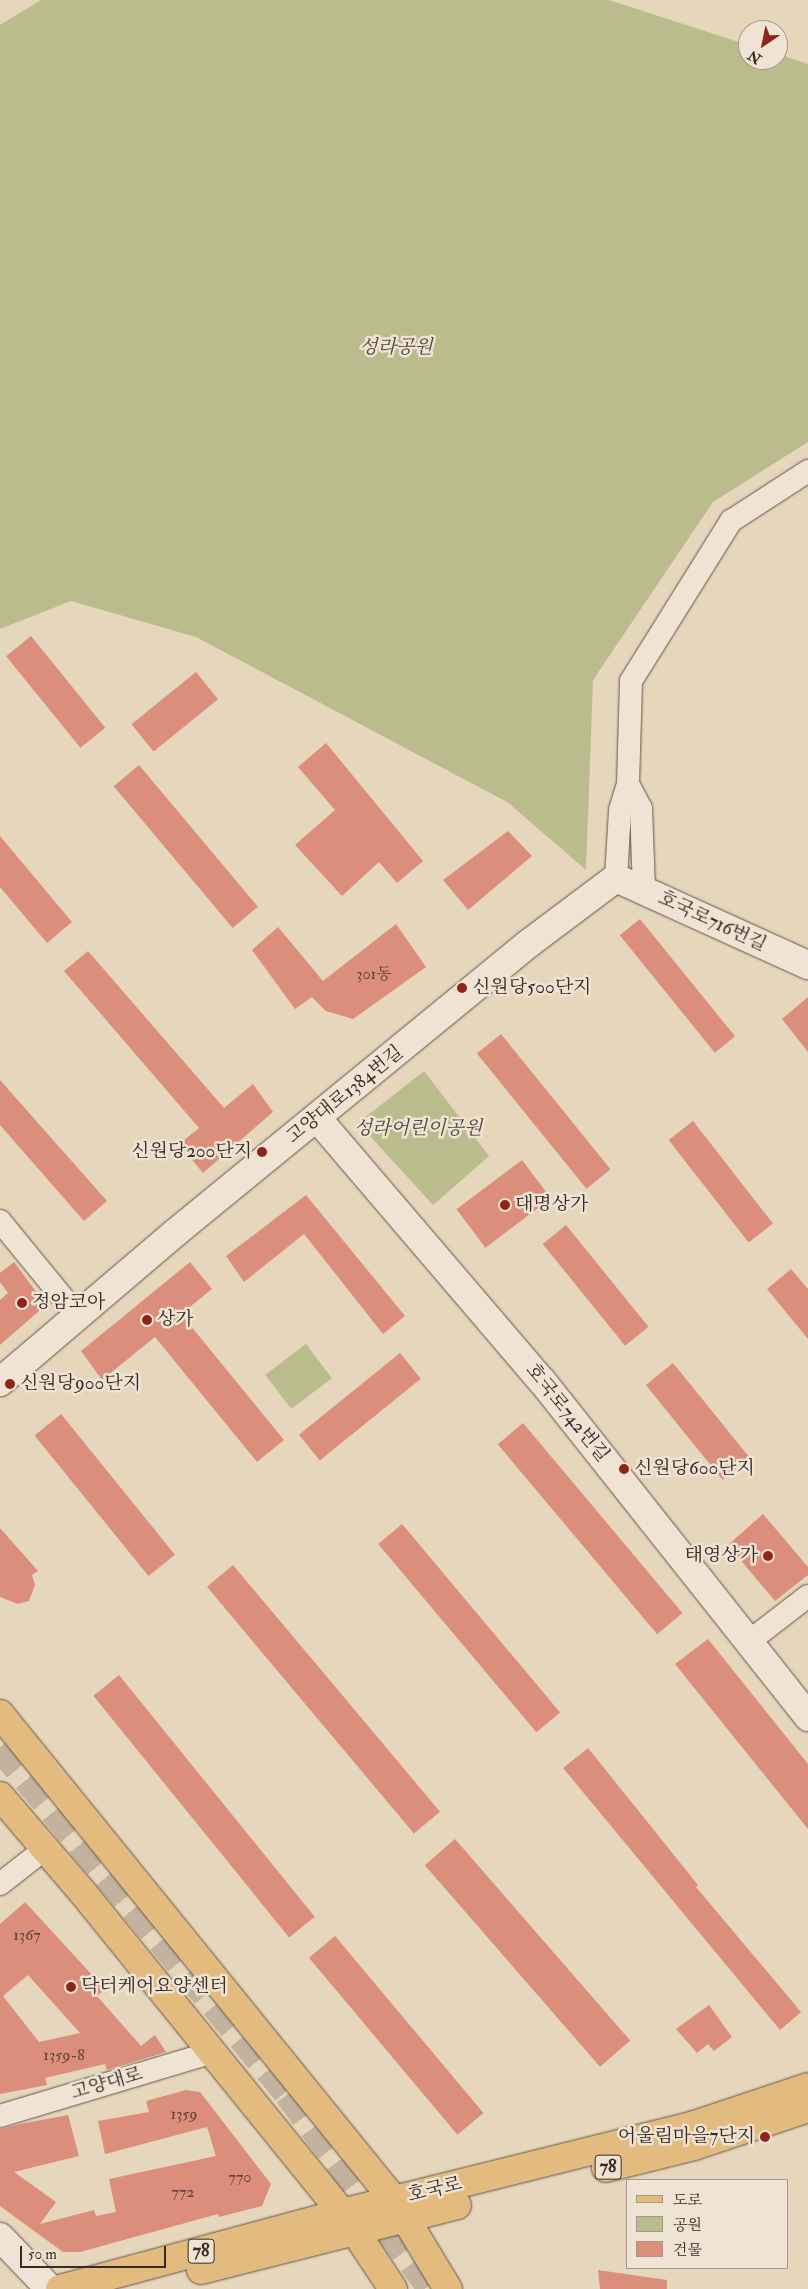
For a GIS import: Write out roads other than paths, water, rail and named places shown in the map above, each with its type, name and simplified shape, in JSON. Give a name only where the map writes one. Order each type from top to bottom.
[{"type":"main road","points":[[0,1714],[400,2209],[448,2289]]},
{"type":"main road","points":[[0,1796],[46,1848],[213,2052],[349,2223],[393,2289]]},
{"type":"main road","name":"호국로","points":[[121,2289],[400,2209],[533,2167],[691,2126],[808,2087]]},
{"type":"main road","name":"호국로","points":[[400,2209],[513,2191],[694,2146],[808,2108]]},
{"type":"main road","points":[[513,2191],[506,2187],[506,2182],[533,2167]]},
{"type":"main road","name":"호국로","points":[[60,2289],[349,2223]]},
{"type":"street","points":[[616,878],[620,810],[628,784],[631,681],[731,521],[808,471]]},
{"type":"street","points":[[628,784],[641,808],[644,891]]},
{"type":"street","name":"호국로716번길","points":[[616,878],[808,965]]},
{"type":"street","name":"고양대로1384번길","points":[[0,1382],[77,1315],[528,944],[616,878]]},
{"type":"street","name":"호국로742번길","points":[[317,1118],[542,1381],[747,1643],[808,1717]]},
{"type":"street","points":[[0,1221],[77,1315]]},
{"type":"street","points":[[747,1643],[808,1596]]},
{"type":"street","points":[[0,1884],[46,1848]]},
{"type":"street","name":"고양대로","points":[[0,2116],[213,2052]]},
{"type":"street","points":[[0,2237],[50,2289]]},
{"type":"tunnel","points":[[0,1747],[288,2094],[432,2289]]},
{"type":"place","name":"신원당500단지","points":[[462,988]]},
{"type":"place","name":"신원당200단지","points":[[262,1152]]},
{"type":"place","name":"대명상가","points":[[505,1205]]},
{"type":"place","name":"정암코아","points":[[22,1303]]},
{"type":"place","name":"상가","points":[[147,1320]]},
{"type":"place","name":"신원당900단지","points":[[10,1384]]},
{"type":"place","name":"신원당600단지","points":[[624,1469]]},
{"type":"place","name":"태영상가","points":[[768,1556]]},
{"type":"place","name":"닥터케어요양센터","points":[[71,1987]]},
{"type":"place","name":"어울림마을7단지","points":[[765,2137]]},
{"type":"park label","name":"성라공원","points":[[396,348]]},
{"type":"park label","name":"성라어린이공원","points":[[418,1129]]}]
